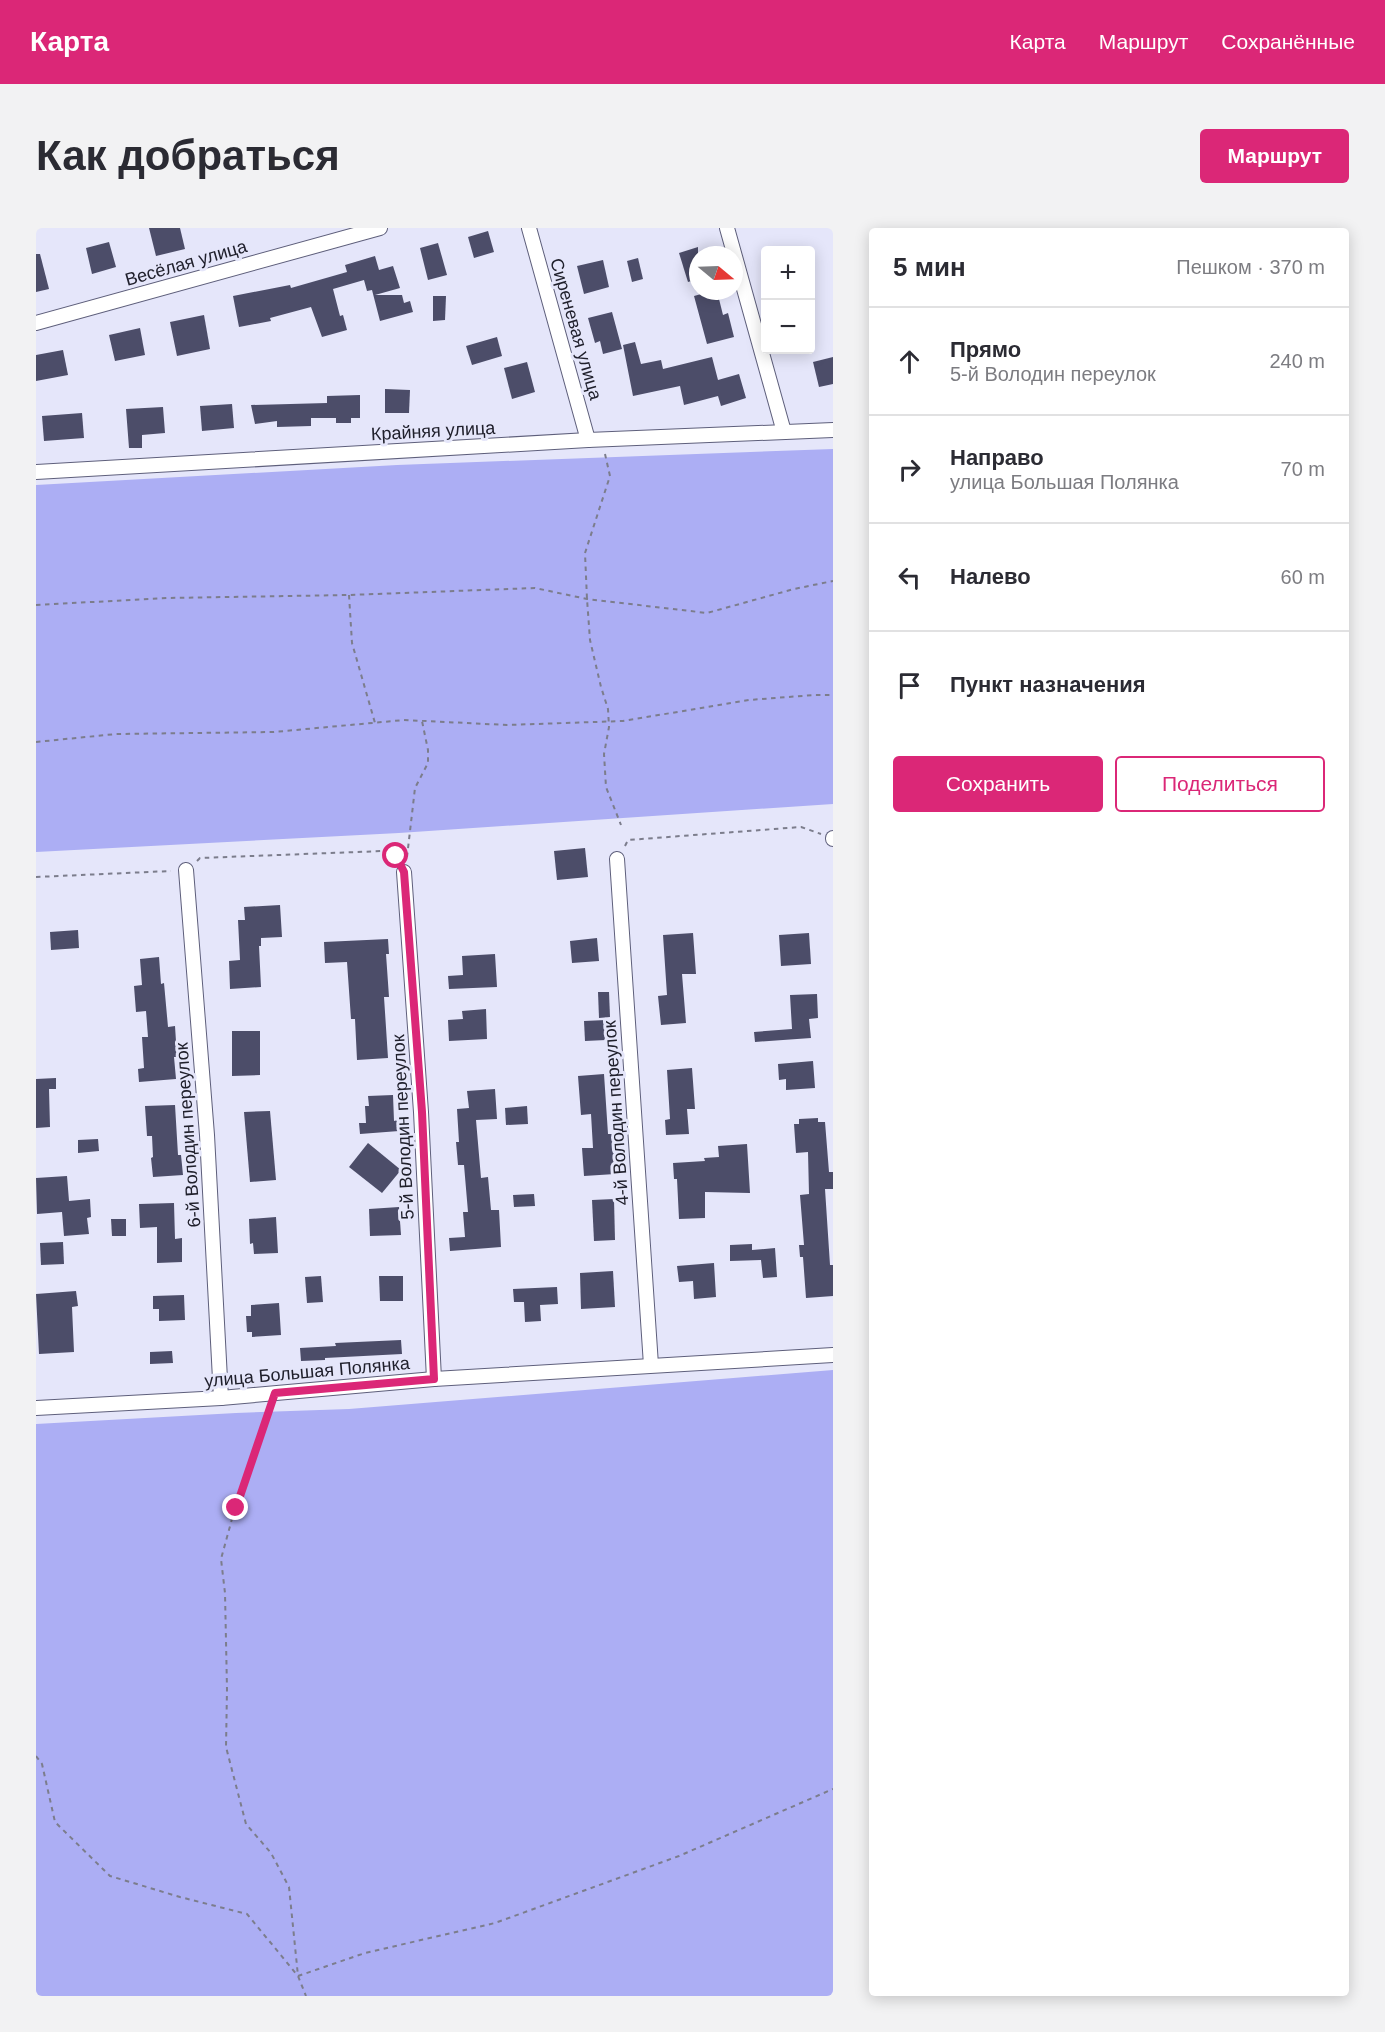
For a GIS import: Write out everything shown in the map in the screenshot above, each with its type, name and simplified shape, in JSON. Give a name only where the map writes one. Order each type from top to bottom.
[{"type":"street","name":"Весёлая улица","points":[[36,323],[380,228]]},
{"type":"street","name":"Сиреневая улица","points":[[529,228],[595,440]]},
{"type":"street","points":[[727,228],[784,432]]},
{"type":"street","name":"Крайняя улица","points":[[36,472],[595,440],[833,430]]},
{"type":"street","name":"4-й Володин переулок","points":[[617,859],[651,1365]]},
{"type":"street","name":"6-й Володин переулок","points":[[186,870],[207,1135],[221,1398]]},
{"type":"street","name":"5-й Володин переулок","points":[[404,872],[422,1112],[434,1379]]},
{"type":"street","name":"улица Большая Полянка","points":[[36,1408],[221,1398],[434,1379],[833,1355]]},
{"type":"path","points":[[595,440],[610,476],[585,553],[587,599],[590,640],[608,709],[609,722],[604,754],[606,787],[621,825]]},
{"type":"path","points":[[36,605],[167,598],[349,595],[535,588],[587,599],[707,613],[794,589],[833,581]]},
{"type":"path","points":[[349,595],[352,643],[375,723]]},
{"type":"path","points":[[36,742],[116,734],[274,732],[422,721],[507,725],[609,722],[749,700],[833,695]]},
{"type":"path","points":[[404,872],[415,788],[428,763],[428,750],[422,721]]},
{"type":"path","points":[[617,859],[628,840],[801,827],[833,839]]},
{"type":"path","points":[[36,877],[186,870],[200,858],[383,851],[396,856],[404,872]]},
{"type":"path","points":[[275,1393],[221,1559],[225,1593],[228,1689],[226,1747],[246,1824],[272,1853],[289,1887],[298,1976],[306,1996]]},
{"type":"path","points":[[36,1756],[42,1764],[55,1822],[110,1876],[247,1914],[298,1976]]},
{"type":"path","points":[[298,1976],[364,1953],[495,1923],[679,1856],[833,1789]]},
{"type":"shaded area","points":[[833,449],[833,804],[399,833],[36,852],[36,485],[397,465]]},
{"type":"shaded area","points":[[833,1370],[833,1996],[36,1996],[36,1424],[349,1409]]},
{"type":"building","points":[[149,228],[180,228],[185,249],[156,256]]},
{"type":"building","points":[[488,231],[494,252],[474,258],[468,237]]},
{"type":"building","points":[[109,242],[116,267],[92,274],[86,248]]},
{"type":"building","points":[[438,243],[447,275],[428,280],[420,248]]},
{"type":"building","points":[[689,250],[689,282],[688,282],[679,253]]},
{"type":"building","points":[[36,254],[40,254],[49,289],[36,292]]},
{"type":"building","points":[[375,256],[379,270],[393,266],[400,288],[375,295],[402,295],[404,303],[410,301],[413,312],[380,321],[372,290],[367,291],[364,280],[333,289],[340,316],[343,315],[347,330],[322,337],[311,307],[270,318],[271,321],[239,327],[233,296],[290,285],[291,288],[347,272],[345,265]]},
{"type":"building","points":[[638,258],[643,279],[632,282],[627,261]]},
{"type":"building","points":[[603,260],[609,287],[584,294],[577,266]]},
{"type":"building","points":[[433,296],[446,296],[445,320],[433,321]]},
{"type":"building","points":[[695,300],[719,300],[723,315],[728,313],[734,337],[707,344]]},
{"type":"building","points":[[612,312],[622,349],[603,354],[600,341],[595,343],[588,318]]},
{"type":"building","points":[[204,315],[210,349],[177,356],[170,322]]},
{"type":"building","points":[[140,328],[145,355],[115,361],[109,335]]},
{"type":"building","points":[[497,337],[502,356],[472,365],[466,346]]},
{"type":"building","points":[[635,342],[641,364],[661,360],[663,369],[712,357],[718,380],[739,374],[746,398],[721,406],[718,396],[684,405],[680,386],[633,396],[623,345]]},
{"type":"building","points":[[63,350],[68,375],[36,381],[36,355]]},
{"type":"building","points":[[833,357],[833,384],[819,387],[813,362]]},
{"type":"building","points":[[527,362],[535,392],[512,399],[504,368]]},
{"type":"building","points":[[385,389],[410,390],[409,413],[385,413]]},
{"type":"building","points":[[360,395],[360,418],[351,418],[351,423],[336,423],[336,418],[311,418],[311,426],[277,427],[277,421],[255,424],[251,405],[327,403],[327,396]]},
{"type":"building","points":[[232,404],[234,428],[202,431],[200,406]]},
{"type":"building","points":[[163,407],[165,433],[142,435],[142,448],[129,448],[126,409]]},
{"type":"building","points":[[82,413],[84,438],[44,441],[42,416]]},
{"type":"building","points":[[585,848],[588,877],[557,880],[554,851]]},
{"type":"building","points":[[280,905],[282,937],[261,938],[261,946],[259,946],[261,987],[230,989],[229,961],[240,960],[238,920],[245,920],[244,907]]},
{"type":"building","points":[[78,930],[79,948],[51,950],[50,932]]},
{"type":"building","points":[[693,933],[696,974],[682,974],[686,1023],[661,1025],[658,996],[667,995],[663,935]]},
{"type":"building","points":[[809,933],[811,964],[781,966],[779,935]]},
{"type":"building","points":[[597,938],[599,961],[572,963],[570,941]]},
{"type":"building","points":[[388,939],[389,954],[386,954],[389,997],[384,997],[388,1058],[357,1060],[355,1019],[351,1019],[347,962],[325,963],[324,942]]},
{"type":"building","points":[[495,954],[497,987],[449,989],[448,976],[463,975],[462,956]]},
{"type":"building","points":[[159,957],[168,1027],[175,1026],[176,1079],[139,1082],[138,1069],[144,1068],[142,1037],[148,1037],[146,1011],[136,1012],[134,986],[142,985],[140,959]]},
{"type":"building","points":[[598,992],[609,992],[610,1017],[599,1018]]},
{"type":"building","points":[[817,994],[818,1018],[809,1019],[811,1038],[755,1042],[754,1032],[792,1029],[790,995]]},
{"type":"building","points":[[486,1009],[487,1039],[449,1041],[448,1020],[463,1019],[462,1011]]},
{"type":"building","points":[[606,1020],[606,1040],[585,1041],[584,1021]]},
{"type":"building","points":[[232,1031],[260,1031],[260,1075],[232,1076]]},
{"type":"building","points":[[813,1061],[815,1088],[786,1090],[786,1079],[779,1080],[778,1064]]},
{"type":"building","points":[[692,1068],[695,1109],[687,1109],[689,1134],[666,1135],[665,1120],[670,1119],[667,1070]]},
{"type":"building","points":[[604,1074],[608,1134],[613,1134],[615,1174],[584,1176],[582,1148],[593,1148],[591,1114],[581,1115],[578,1076]]},
{"type":"building","points":[[56,1078],[56,1089],[49,1089],[50,1127],[36,1128],[36,1079]]},
{"type":"building","points":[[495,1089],[497,1119],[476,1120],[481,1178],[488,1177],[491,1210],[499,1210],[501,1247],[450,1251],[449,1238],[465,1237],[463,1212],[468,1212],[464,1165],[458,1165],[457,1109],[469,1108],[467,1091]]},
{"type":"building","points":[[393,1095],[394,1121],[398,1120],[399,1131],[360,1134],[359,1123],[366,1123],[365,1106],[369,1106],[368,1096]]},
{"type":"building","points":[[175,1105],[178,1155],[181,1155],[183,1175],[153,1177],[152,1136],[147,1136],[145,1106]]},
{"type":"building","points":[[527,1106],[528,1124],[506,1125],[505,1108]]},
{"type":"building","points":[[270,1111],[276,1180],[250,1182],[244,1112]]},
{"type":"building","points":[[818,1118],[818,1122],[825,1122],[829,1172],[833,1172],[833,1189],[825,1189],[830,1265],[833,1265],[833,1296],[806,1298],[803,1257],[800,1257],[799,1245],[804,1245],[800,1195],[809,1194],[808,1152],[796,1153],[794,1124],[799,1124],[799,1119]]},
{"type":"building","points":[[98,1139],[99,1151],[78,1153],[78,1140]]},
{"type":"building","points":[[368,1143],[401,1170],[382,1193],[349,1167]]},
{"type":"building","points":[[747,1144],[750,1193],[705,1192],[705,1218],[679,1219],[677,1179],[674,1179],[673,1163],[705,1161],[704,1158],[719,1157],[718,1146]]},
{"type":"building","points":[[67,1176],[69,1201],[90,1199],[91,1217],[87,1218],[89,1234],[64,1236],[62,1212],[37,1214],[36,1178]]},
{"type":"building","points":[[534,1194],[535,1206],[514,1207],[513,1195]]},
{"type":"building","points":[[614,1199],[615,1240],[594,1241],[592,1200]]},
{"type":"building","points":[[174,1203],[175,1239],[182,1238],[182,1262],[157,1263],[157,1227],[140,1228],[139,1204]]},
{"type":"building","points":[[399,1207],[401,1235],[370,1236],[369,1209]]},
{"type":"building","points":[[276,1217],[278,1253],[254,1254],[253,1243],[250,1244],[249,1219]]},
{"type":"building","points":[[111,1219],[126,1219],[126,1236],[112,1236]]},
{"type":"building","points":[[63,1242],[64,1264],[41,1265],[40,1243]]},
{"type":"building","points":[[752,1244],[752,1250],[775,1248],[777,1277],[763,1278],[761,1260],[730,1261],[730,1245]]},
{"type":"building","points":[[714,1263],[716,1297],[694,1299],[693,1281],[679,1282],[677,1266]]},
{"type":"building","points":[[613,1271],[615,1307],[581,1309],[580,1273]]},
{"type":"building","points":[[321,1276],[323,1302],[307,1303],[305,1277]]},
{"type":"building","points":[[379,1276],[403,1276],[403,1301],[380,1301]]},
{"type":"building","points":[[557,1287],[558,1304],[540,1305],[541,1321],[525,1322],[524,1302],[514,1302],[513,1289]]},
{"type":"building","points":[[76,1291],[78,1306],[72,1307],[74,1352],[39,1354],[36,1294]]},
{"type":"building","points":[[184,1295],[185,1320],[159,1321],[159,1309],[153,1309],[153,1296]]},
{"type":"building","points":[[279,1303],[281,1335],[252,1337],[252,1332],[247,1332],[246,1316],[251,1316],[251,1305]]},
{"type":"building","points":[[401,1340],[402,1354],[301,1361],[300,1348],[336,1346],[335,1343]]},
{"type":"building","points":[[172,1351],[173,1363],[150,1364],[150,1352]]},
{"type":"route","points":[[236,1508],[275,1393],[434,1379],[422,1112],[404,872],[396,856]]}]
